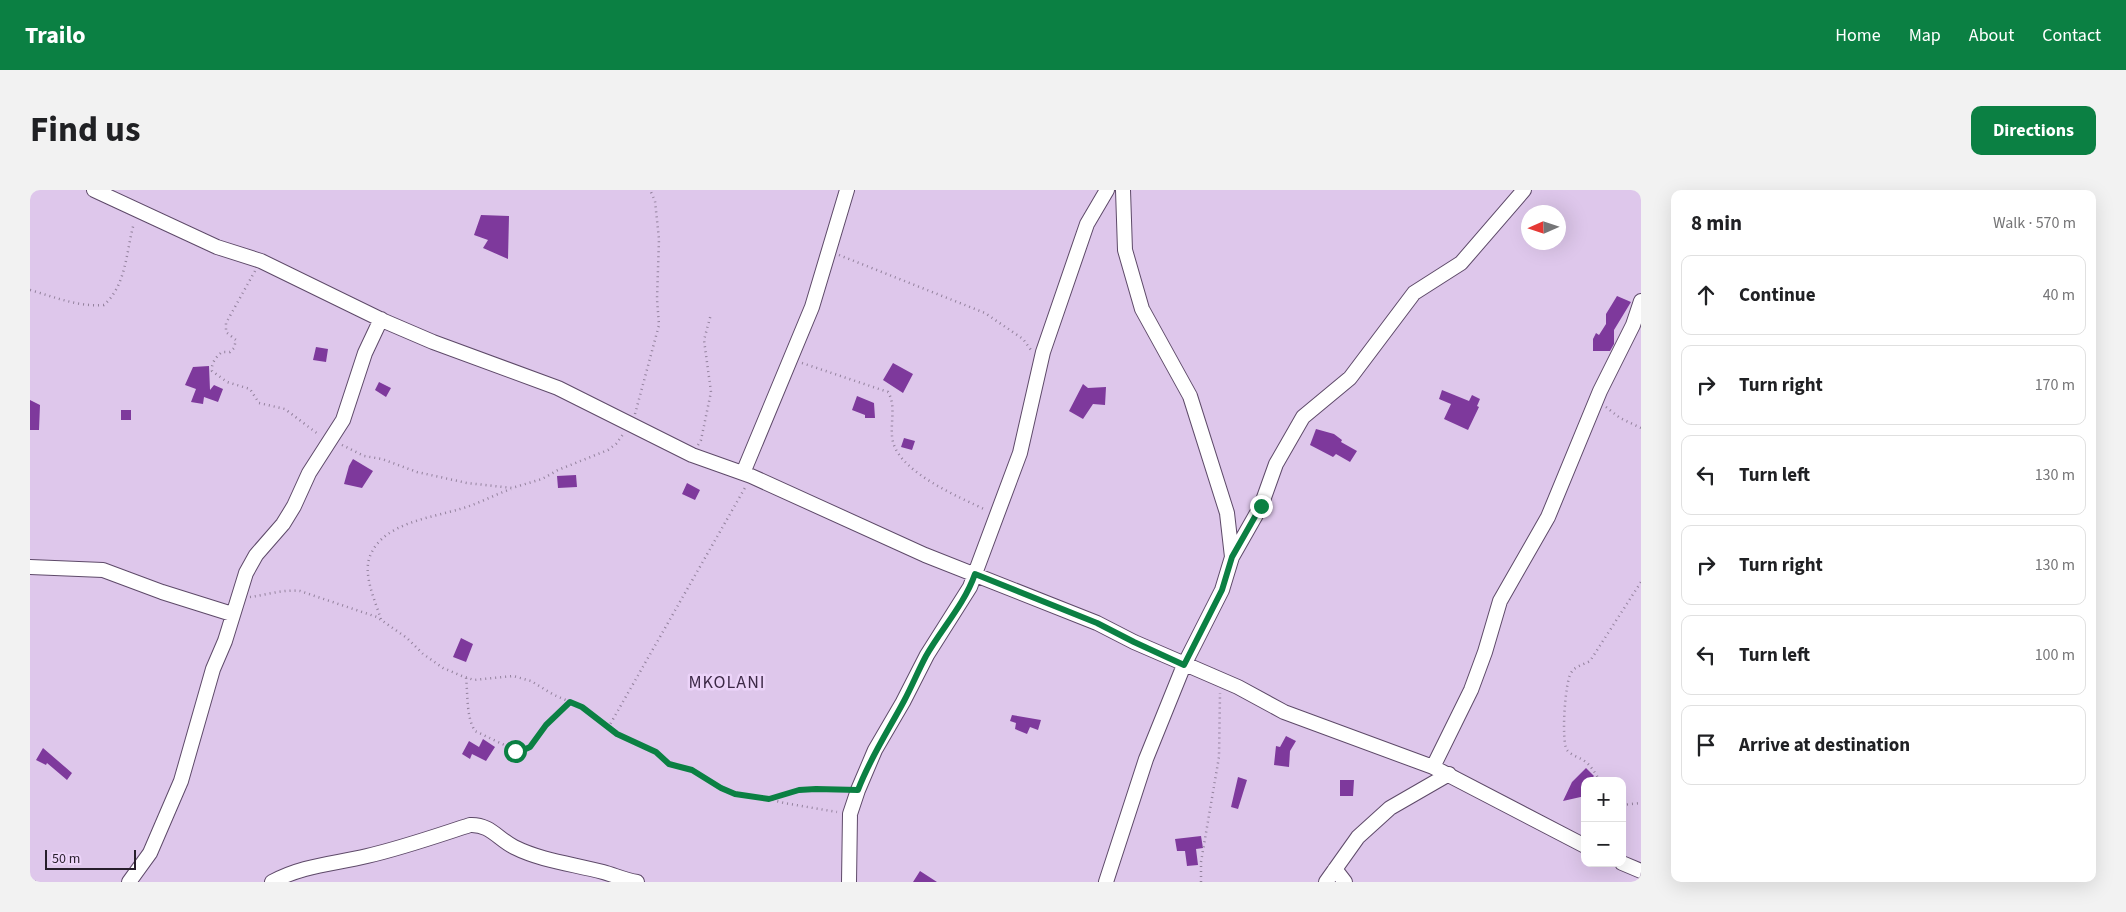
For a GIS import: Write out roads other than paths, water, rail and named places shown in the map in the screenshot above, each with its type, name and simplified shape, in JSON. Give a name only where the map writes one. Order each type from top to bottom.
[{"type":"street","points":[[94,190],[217,248],[261,261],[433,342],[558,388],[692,455],[747,474],[925,555],[1097,623],[1184,665],[1219,679],[1284,712],[1433,767],[1581,844]]},
{"type":"street","points":[[747,474],[812,307],[847,190]]},
{"type":"street","points":[[849,882],[850,814],[858,790],[875,750],[903,702],[926,655],[970,587],[1020,453],[1040,364],[1087,224],[1107,190]]},
{"type":"street","points":[[1123,190],[1125,250],[1142,310],[1190,396],[1227,513],[1232,557]]},
{"type":"street","points":[[1106,882],[1146,759],[1184,665],[1222,590],[1232,557],[1261,506],[1276,464],[1303,417],[1350,378],[1414,293],[1461,264],[1524,190]]},
{"type":"street","points":[[1433,767],[1471,690],[1485,652],[1500,601],[1548,516],[1596,400],[1633,325],[1641,301]]},
{"type":"street","points":[[129,882],[150,853],[181,781],[213,669],[225,641],[236,599],[251,563],[283,524],[310,473],[343,420],[365,353],[381,319]]},
{"type":"street","points":[[30,567],[103,570],[162,592],[232,614]]},
{"type":"street","points":[[1326,882],[1358,837],[1390,808],[1448,774]]},
{"type":"street","points":[[272,882],[308,868],[387,851],[470,825],[479,825],[490,829],[512,846],[530,854],[562,864],[602,872],[637,882]]},
{"type":"street","points":[[1626,865],[1641,871]]},
{"type":"street","points":[[1335,869],[1345,882]]},
{"type":"district","name":"MKOLANI","points":[[727,682]]}]
